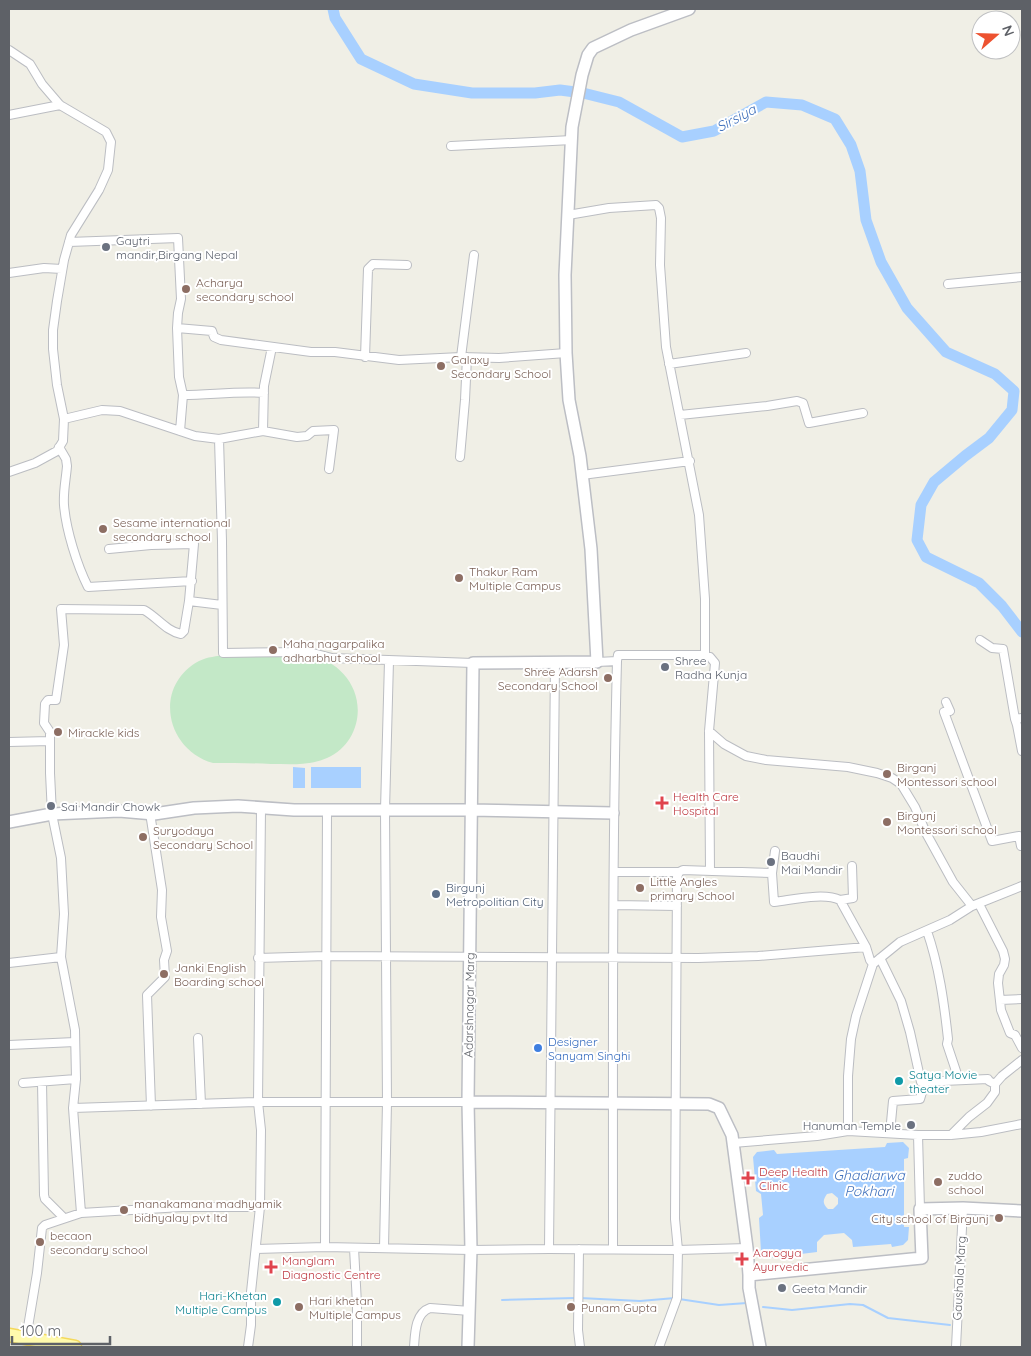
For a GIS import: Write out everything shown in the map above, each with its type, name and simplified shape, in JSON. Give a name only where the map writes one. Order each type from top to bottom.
[{"type":"main road","points":[[9,1335],[75,1347]]},
{"type":"street","points":[[597,662],[591,549],[582,475],[569,400],[566,353],[565,275],[572,126],[582,75],[588,54],[593,48],[631,30],[689,9]]},
{"type":"street","points":[[9,50],[30,64],[42,84],[60,105],[106,132],[111,142],[108,170],[99,190],[71,235],[62,269],[53,330],[53,349],[57,386],[64,419],[63,441],[57,451],[35,463],[9,472]]},
{"type":"street","points":[[9,115],[60,105]]},
{"type":"street","points":[[451,146],[572,140]]},
{"type":"street","points":[[568,215],[609,208],[656,205],[659,208],[660,266],[669,364],[690,462],[699,515],[705,599],[705,656]]},
{"type":"street","points":[[69,242],[178,238],[181,299],[178,313],[179,377],[183,395],[180,431]]},
{"type":"street","points":[[460,457],[466,400],[464,357],[474,255]]},
{"type":"street","points":[[365,357],[368,269],[373,264],[407,265]]},
{"type":"street","points":[[9,273],[44,268],[62,269]]},
{"type":"street","points":[[948,284],[1022,277]]},
{"type":"street","points":[[178,328],[212,331],[214,337],[221,340],[311,352],[335,352],[399,360],[464,357],[499,358],[566,353]]},
{"type":"street","points":[[263,431],[264,394],[272,347]]},
{"type":"street","points":[[669,364],[746,352]]},
{"type":"street","points":[[183,395],[211,395],[242,391],[264,394]]},
{"type":"street","points":[[680,415],[797,401],[803,402],[809,423],[863,413]]},
{"type":"street","points":[[64,419],[102,410],[120,410],[195,436],[219,439],[263,431],[296,437],[307,436],[313,431],[334,430],[329,470]]},
{"type":"street","points":[[219,439],[222,653],[313,652],[332,658],[474,663],[617,661]]},
{"type":"street","points":[[59,447],[66,460],[64,506],[69,532],[82,576],[88,587],[192,581]]},
{"type":"street","points":[[582,475],[690,462]]},
{"type":"street","points":[[81,1214],[73,1108],[76,1079],[75,1030],[61,957],[64,914],[61,867],[52,814],[50,732],[44,723],[45,704],[48,700],[56,700],[62,665],[64,645],[61,609],[144,610],[168,628],[181,634],[184,630],[192,581],[194,544],[151,545],[109,549]]},
{"type":"street","points":[[189,601],[222,604]]},
{"type":"street","points":[[980,640],[992,648],[1003,649],[1018,718],[1022,751]]},
{"type":"street","points":[[613,1249],[613,813],[618,655],[700,655],[710,657],[715,663],[709,731],[710,870]]},
{"type":"street","points":[[384,1248],[387,1102],[385,810],[389,661]]},
{"type":"street","name":"Adarshnagar Marg","points":[[468,1347],[471,1250],[468,1102],[469,957],[474,663]]},
{"type":"street","points":[[549,1249],[555,663]]},
{"type":"street","points":[[946,702],[950,711],[944,712],[992,841],[1020,834],[1022,845]]},
{"type":"street","points":[[709,731],[724,744],[746,756],[877,773],[892,778],[901,784],[915,807],[926,833],[953,882],[976,905],[999,941],[1005,959],[999,974],[998,983],[1001,1010],[1010,1033],[1015,1035],[1022,1048]]},
{"type":"street","points":[[9,742],[50,741]]},
{"type":"street","points":[[9,822],[52,814],[119,811],[150,813],[230,806],[261,809],[613,813]]},
{"type":"street","points":[[248,1347],[251,1325],[251,1292],[260,1207],[261,1130],[258,1102],[258,958],[261,809]]},
{"type":"street","points":[[326,1247],[327,810]]},
{"type":"street","points":[[150,813],[162,890],[161,917],[167,951],[164,960],[165,976],[147,995],[151,1106]]},
{"type":"street","points":[[775,851],[772,873],[774,902],[817,897],[835,897],[840,900],[866,947],[873,964]]},
{"type":"street","points":[[840,900],[853,898],[852,866]]},
{"type":"street","points":[[614,872],[710,870],[772,873]]},
{"type":"street","points":[[659,1347],[676,1300],[678,1250],[674,1219],[677,906],[679,872]]},
{"type":"street","points":[[848,1130],[848,1076],[851,1039],[856,1016],[873,964],[900,942],[950,920],[976,905],[1022,886]]},
{"type":"street","points":[[614,905],[677,906]]},
{"type":"street","points":[[926,931],[932,947],[943,994],[947,1044],[958,1077],[956,1080]]},
{"type":"street","points":[[258,958],[326,956],[677,958],[758,956],[866,947]]},
{"type":"street","points":[[9,963],[61,957]]},
{"type":"street","points":[[880,958],[901,1001],[921,1082],[988,1079],[995,1084]]},
{"type":"street","points":[[1000,1000],[1022,999]]},
{"type":"street","points":[[198,1038],[201,1104]]},
{"type":"street","points":[[9,1045],[75,1042]]},
{"type":"street","points":[[951,1135],[987,1103],[996,1092],[995,1084],[1022,1060]]},
{"type":"street","points":[[23,1084],[76,1079]]},
{"type":"street","points":[[42,1082],[44,1195],[45,1199],[64,1218]]},
{"type":"street","points":[[890,1133],[893,1100],[920,1099],[925,1082]]},
{"type":"street","points":[[73,1108],[258,1102],[709,1104],[719,1108],[732,1135],[760,1347]]},
{"type":"street","points":[[733,1143],[817,1136],[848,1130],[918,1136],[951,1135],[981,1132],[1022,1124]]},
{"type":"street","points":[[749,1275],[922,1258],[918,1136]]},
{"type":"street","points":[[26,1339],[42,1228],[64,1218],[81,1214],[182,1207],[260,1207]]},
{"type":"street","points":[[920,1209],[963,1208],[1022,1211]]},
{"type":"street","name":"Gaushala Marg","points":[[956,1347],[963,1208]]},
{"type":"street","points":[[256,1249],[326,1247],[471,1250],[678,1250],[747,1248]]},
{"type":"street","points":[[354,1248],[357,1347]]},
{"type":"street","points":[[579,1249],[580,1295],[578,1330],[580,1347]]},
{"type":"street","points":[[414,1347],[417,1324],[422,1312],[425,1310],[430,1308],[470,1311]]},
{"type":"green space","points":[[226,655],[308,655],[334,665],[352,685],[356,698],[358,711],[356,724],[348,741],[331,756],[320,761],[307,763],[213,763],[197,756],[184,745],[175,731],[171,716],[171,701],[175,686],[184,672],[199,661]]},
{"type":"water","points":[[293,767],[305,768],[305,788],[293,788]]},
{"type":"water","points":[[311,767],[361,767],[361,788],[311,788]]},
{"type":"water","name":"Ghadiarwa Pokhari","points":[[903,1142],[909,1148],[908,1158],[904,1159],[904,1227],[909,1227],[908,1240],[903,1245],[892,1247],[891,1244],[853,1247],[852,1240],[844,1233],[824,1235],[817,1242],[817,1252],[769,1258],[761,1252],[759,1218],[763,1215],[761,1194],[756,1191],[753,1157],[757,1152],[774,1150],[777,1154],[885,1147],[887,1143]],"holes":[[[832,1193],[838,1198],[838,1204],[833,1209],[828,1209],[824,1203],[827,1194]]]},
{"type":"waterway","name":"Sirsiya","points":[[333,9],[335,18],[361,59],[414,84],[472,93],[535,93],[560,90],[583,93],[619,102],[682,137],[714,131],[766,102],[802,105],[835,119],[851,145],[860,171],[866,220],[881,262],[907,308],[946,352],[995,374],[1014,391],[1012,410],[989,438],[934,482],[921,505],[917,540],[926,557],[979,583],[1002,606],[1022,632]]},
{"type":"waterway","points":[[502,1300],[575,1298]]},
{"type":"waterway","points":[[580,1298],[640,1301],[675,1298]]},
{"type":"waterway","points":[[679,1299],[719,1305],[747,1303]]},
{"type":"waterway","points":[[763,1307],[792,1310],[850,1304],[863,1305],[888,1318],[950,1325]]},
{"type":"place","name":"Gaytri mandir,Birgang Nepal","points":[[106,247]]},
{"type":"place","name":"Acharya secondary school","points":[[186,289]]},
{"type":"place","name":"Galaxy Secondary School","points":[[441,366]]},
{"type":"place","name":"Sesame international secondary school","points":[[103,529]]},
{"type":"place","name":"Thakur Ram Multiple Campus","points":[[459,578]]},
{"type":"place","name":"Maha nagarpalika adharbhut school","points":[[273,650]]},
{"type":"place","name":"Shree Radha Kunja","points":[[665,667]]},
{"type":"place","name":"Shree Adarsh Secondary School","points":[[608,678]]},
{"type":"place","name":"Mirackle kids","points":[[58,732]]},
{"type":"place","name":"Birganj Montessori school","points":[[887,774]]},
{"type":"place","name":"Health Care Hospital","points":[[662,803]]},
{"type":"place","name":"Sai Mandir Chowk","points":[[51,806]]},
{"type":"place","name":"Birgunj Montessori school","points":[[887,822]]},
{"type":"place","name":"Suryodaya Secondary School","points":[[143,837]]},
{"type":"place","name":"Baudhi Mai Mandir","points":[[771,862]]},
{"type":"place","name":"Little Angles primary School","points":[[640,888]]},
{"type":"place","name":"Birgunj Metropolitian City","points":[[436,894]]},
{"type":"place","name":"Janki English Boarding school","points":[[164,974]]},
{"type":"place","name":"Designer Sanyam Singhi","points":[[538,1048]]},
{"type":"place","name":"Satya Movie theater","points":[[899,1081]]},
{"type":"place","name":"Hanuman Temple","points":[[911,1125]]},
{"type":"place","name":"Deep Health Clinic","points":[[748,1178]]},
{"type":"place","name":"zuddo school","points":[[938,1182]]},
{"type":"place","name":"manakamana madhyamik bidhyalay pvt ltd","points":[[124,1210]]},
{"type":"place","name":"City school of Birgunj","points":[[999,1218]]},
{"type":"place","name":"becaon secondary school","points":[[40,1242]]},
{"type":"place","name":"Aarogya Ayurvedic","points":[[742,1259]]},
{"type":"place","name":"Manglam Diagnostic Centre","points":[[271,1267]]},
{"type":"place","name":"Geeta Mandir","points":[[782,1288]]},
{"type":"place","name":"Hari-Khetan Multiple Campus","points":[[277,1302]]},
{"type":"place","name":"Hari khetan Multiple Campus","points":[[299,1307]]},
{"type":"place","name":"Punam Gupta","points":[[571,1307]]}]
